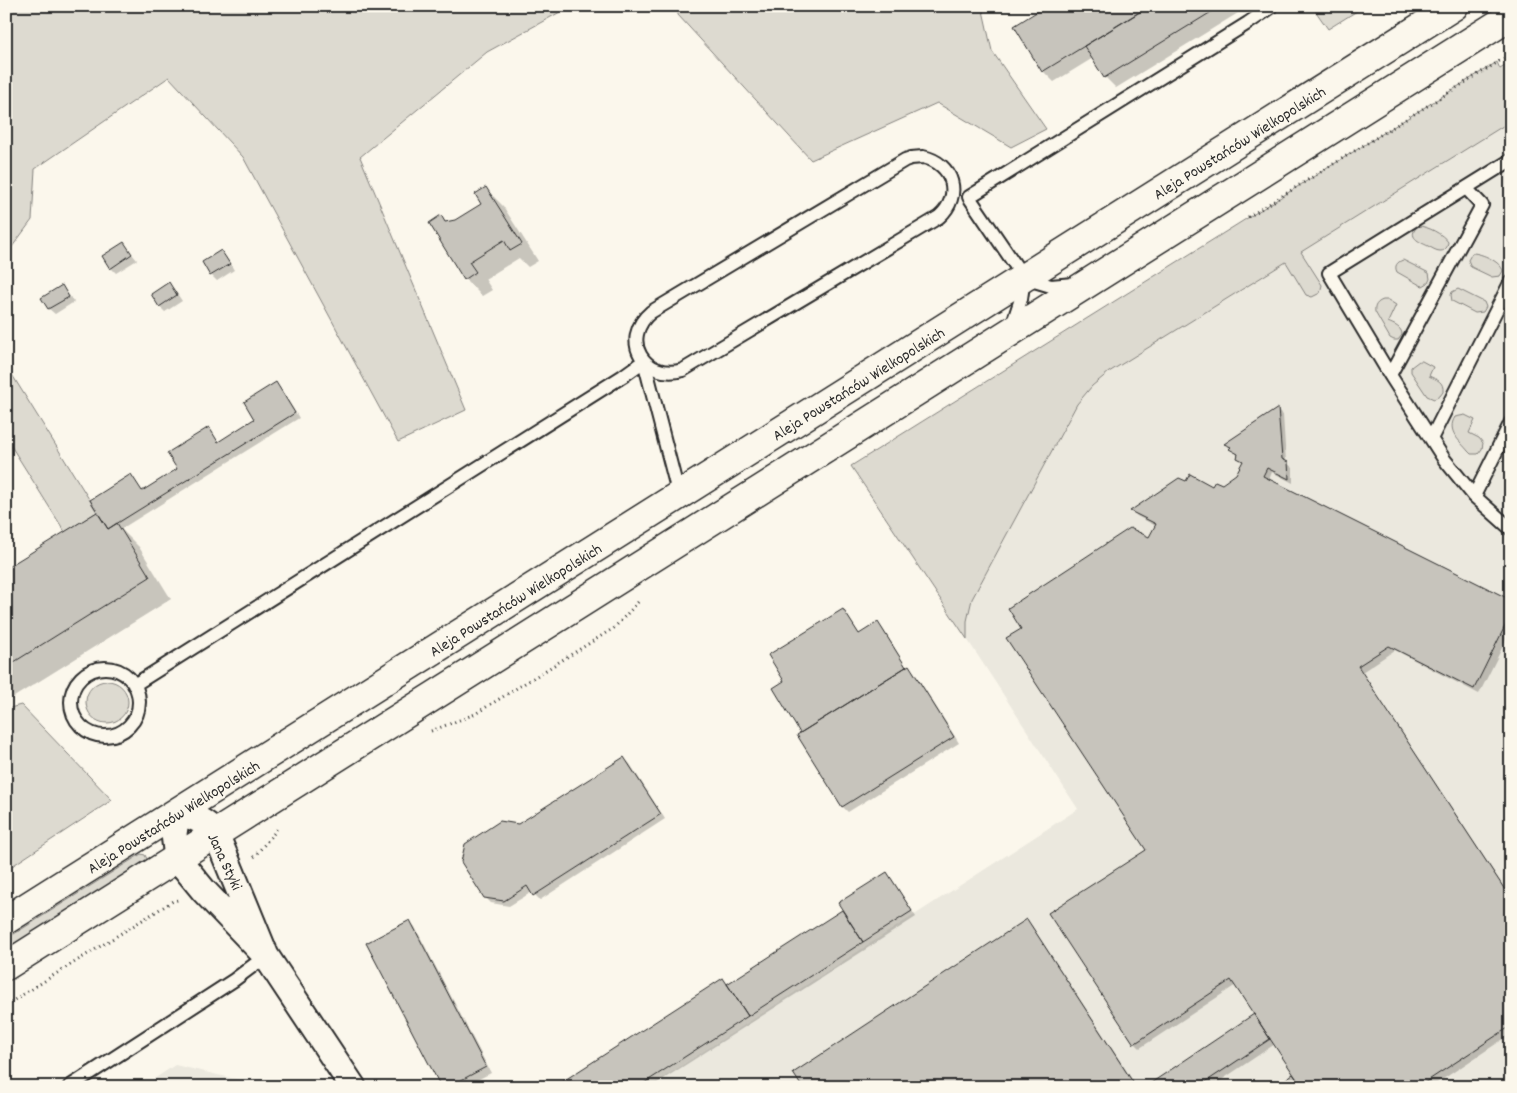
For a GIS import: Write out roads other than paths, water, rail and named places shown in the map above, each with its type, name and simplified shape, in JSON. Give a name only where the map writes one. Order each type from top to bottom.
[{"type":"main road","name":"Aleja Powstańców Wielkopolskich","points":[[6,920],[1454,6]]},
{"type":"main road","points":[[6,966],[1511,16]]},
{"type":"street","name":"Jana Styki","points":[[177,813],[203,821],[216,834],[266,956]]},
{"type":"street","points":[[177,813],[174,834],[177,858]]},
{"type":"street","name":"Jana Styki","points":[[177,858],[204,891],[266,956],[353,1087]]},
{"type":"lane","points":[[644,361],[659,371],[683,370],[939,216],[1270,8],[1268,6]]},
{"type":"lane","points":[[679,496],[644,361],[636,344],[637,332],[642,321],[651,312],[905,160],[917,157],[929,158],[940,164],[948,173],[952,184],[952,196],[947,208],[939,216]]},
{"type":"lane","points":[[1511,160],[1329,273],[1390,375],[1453,471],[1474,496],[1511,529]]},
{"type":"lane","points":[[1390,375],[1482,205],[1466,188]]},
{"type":"lane","points":[[969,197],[1024,278],[1051,286],[1089,283]]},
{"type":"lane","points":[[1009,333],[1021,299],[1024,278]]},
{"type":"lane","points":[[1431,439],[1511,281]]},
{"type":"lane","points":[[134,685],[624,376],[644,361]]},
{"type":"lane","points":[[1474,496],[1511,422]]},
{"type":"lane","points":[[100,669],[113,669],[125,675],[134,685],[138,697],[138,710],[132,722],[123,731],[110,736],[97,735],[85,729],[76,720],[71,707],[72,694],[78,682],[87,673],[100,669]]},
{"type":"lane","points":[[70,1087],[234,980],[266,956]]}]
